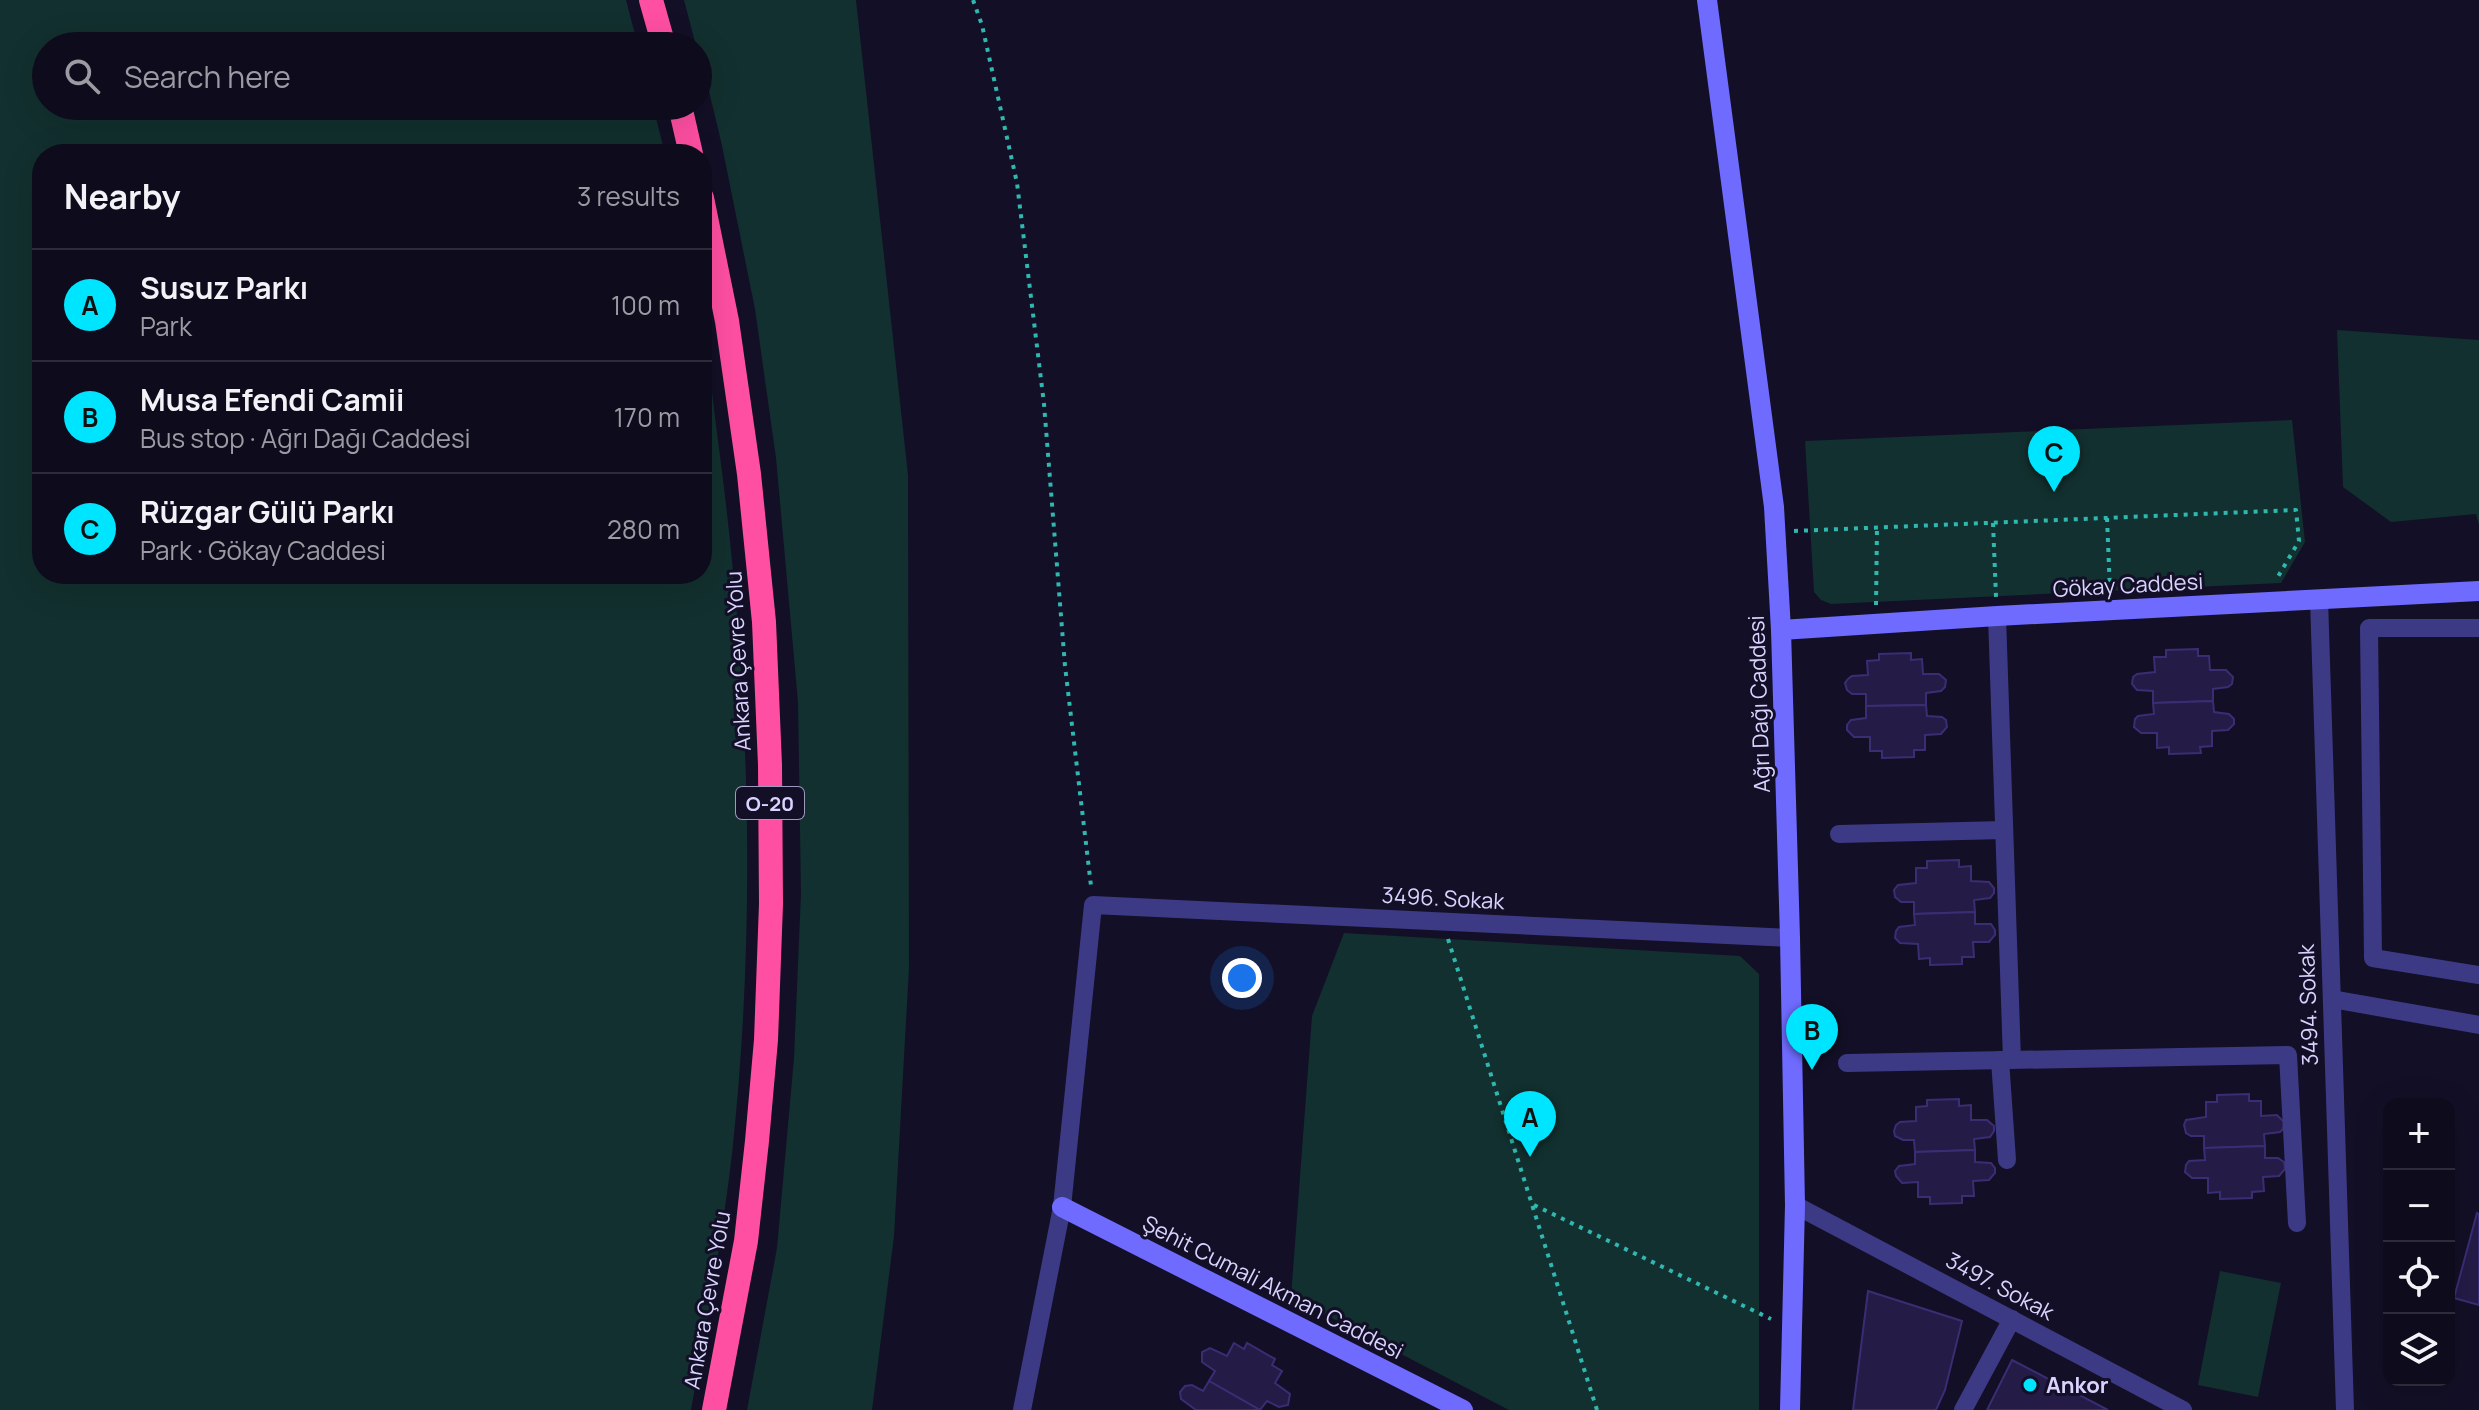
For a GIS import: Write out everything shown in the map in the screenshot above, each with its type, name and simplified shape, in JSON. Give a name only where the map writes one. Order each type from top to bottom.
[{"type":"highway","points":[[651,0],[660,32]]},
{"type":"highway","points":[[683,120],[689,144]]},
{"type":"highway","name":"Ankara Çevre Yolu","points":[[712,247],[727,321],[749,474],[764,622],[770,765],[766,1040],[746,1241],[714,1410]]},
{"type":"main road","name":"Ağrı Dağı Caddesi","points":[[1707,0],[1774,507],[1781,630],[1795,1205],[1790,1410]]},
{"type":"main road","name":"Gökay Caddesi","points":[[1781,630],[2479,591]]},
{"type":"main road","name":"Şehit Cumali Akman Caddesi","points":[[1062,1207],[1463,1410]]},
{"type":"street","name":"3494. Sokak","points":[[2319,599],[2345,1410]]},
{"type":"street","points":[[1997,616],[2004,830],[2007,1160]]},
{"type":"street","points":[[2479,628],[2369,628],[2373,958],[2479,975]]},
{"type":"street","points":[[1839,834],[2004,830]]},
{"type":"street","name":"3496. Sokak","points":[[1093,905],[1790,938]]},
{"type":"street","points":[[1022,1410],[1062,1207],[1093,905]]},
{"type":"street","points":[[2332,999],[2479,1025]]},
{"type":"street","points":[[1847,1063],[2288,1055],[2297,1223]]},
{"type":"street","name":"3497. Sokak","points":[[1795,1205],[2177,1409]]},
{"type":"street","points":[[1963,1410],[2012,1319]]},
{"type":"path","points":[[973,0],[982,25],[1017,183],[1044,404],[1065,666],[1093,905]]},
{"type":"path","points":[[1775,531],[2296,510],[2299,541],[2263,602]]},
{"type":"path","points":[[2107,518],[2111,610]]},
{"type":"path","points":[[1993,523],[1997,616]]},
{"type":"path","points":[[1876,624],[1877,527]]},
{"type":"path","points":[[1443,922],[1597,1410]]},
{"type":"path","points":[[1533,1205],[1792,1329]]},
{"type":"green space","points":[[0,0],[626,0],[634,32],[32,32],[32,120],[656,120],[662,144],[32,144],[32,584],[712,584],[712,390],[738,629],[747,804],[747,892],[740,1067],[732,1154],[691,1410],[0,1410]]},
{"type":"green space","points":[[684,0],[856,0],[908,475],[909,968],[894,1236],[872,1410],[747,1410],[777,1248],[794,1058],[801,893],[798,702],[776,458],[755,309],[712,104],[712,32],[692,32]]},
{"type":"green space","points":[[2337,330],[2479,340],[2479,525],[2476,514],[2391,522],[2343,487]]},
{"type":"green space","points":[[2292,420],[2305,542],[2281,583],[1831,604],[1821,600],[1814,592],[1805,441]]},
{"type":"green space","points":[[1344,933],[1740,956],[1759,974],[1759,1410],[1509,1410],[1291,1297],[1312,1016]]},
{"type":"green space","points":[[2220,1271],[2281,1283],[2258,1397],[2198,1385]]},
{"type":"building","points":[[2198,649],[2198,656],[2209,656],[2210,670],[2226,670],[2233,677],[2228,687],[2213,689],[2213,701],[2153,703],[2153,691],[2137,690],[2132,684],[2137,674],[2155,672],[2154,657],[2166,657],[2166,650]]},
{"type":"building","points":[[1911,653],[1911,660],[1922,659],[1923,674],[1939,674],[1946,680],[1941,691],[1926,693],[1926,705],[1866,706],[1866,694],[1852,694],[1847,690],[1845,683],[1848,679],[1868,675],[1867,661],[1879,660],[1879,654]]},
{"type":"building","points":[[2213,701],[2214,712],[2229,714],[2234,724],[2228,730],[2212,731],[2212,746],[2200,747],[2201,753],[2169,754],[2169,747],[2157,748],[2157,733],[2141,733],[2134,727],[2138,716],[2154,714],[2153,703]]},
{"type":"building","points":[[1926,705],[1927,716],[1942,717],[1947,727],[1941,734],[1925,735],[1925,750],[1914,750],[1914,757],[1882,758],[1882,751],[1870,751],[1870,737],[1854,737],[1847,730],[1851,720],[1866,718],[1866,706]]},
{"type":"building","points":[[1959,860],[1959,867],[1971,866],[1971,881],[1989,882],[1994,888],[1990,898],[1974,900],[1975,912],[1914,914],[1914,902],[1901,902],[1895,897],[1894,890],[1898,885],[1916,883],[1916,868],[1927,868],[1927,861]]},
{"type":"building","points":[[1975,912],[1975,924],[1991,924],[1995,935],[1989,942],[1973,942],[1974,957],[1962,957],[1962,964],[1930,965],[1930,958],[1919,959],[1918,944],[1900,943],[1895,938],[1899,927],[1915,925],[1914,914]]},
{"type":"building","points":[[2249,1094],[2249,1101],[2261,1101],[2261,1116],[2277,1115],[2284,1122],[2280,1132],[2264,1134],[2265,1146],[2204,1148],[2204,1136],[2186,1133],[2186,1120],[2206,1117],[2206,1102],[2217,1102],[2217,1095]]},
{"type":"building","points":[[1959,1099],[1959,1106],[1971,1105],[1971,1120],[1987,1120],[1994,1126],[1990,1137],[1974,1139],[1975,1150],[1915,1152],[1914,1140],[1895,1136],[1896,1125],[1916,1121],[1916,1107],[1927,1106],[1927,1100]]},
{"type":"building","points":[[2265,1146],[2265,1158],[2278,1158],[2284,1162],[2285,1169],[2279,1176],[2263,1177],[2264,1191],[2252,1192],[2252,1198],[2220,1199],[2220,1192],[2208,1193],[2208,1178],[2192,1178],[2185,1172],[2189,1161],[2205,1160],[2204,1148]]},
{"type":"building","points":[[1975,1150],[1975,1162],[1991,1163],[1995,1173],[1989,1180],[1973,1181],[1974,1196],[1962,1196],[1962,1203],[1930,1204],[1930,1197],[1918,1197],[1918,1182],[1902,1183],[1896,1176],[1899,1166],[1915,1164],[1915,1152]]},
{"type":"building","points":[[2477,1213],[2479,1305],[2455,1298]]},
{"type":"building","points":[[1868,1291],[1962,1321],[1945,1390],[1936,1410],[1853,1410]]},
{"type":"building","points":[[1234,1343],[1244,1349],[1247,1343],[1275,1359],[1272,1365],[1282,1371],[1275,1383],[1290,1394],[1288,1405],[1279,1407],[1267,1401],[1260,1410],[1209,1381],[1215,1371],[1202,1362],[1202,1352],[1210,1348],[1227,1356]]},
{"type":"building","name":"Ankor","points":[[2012,1360],[2108,1410],[1987,1410]]},
{"type":"building","points":[[1209,1381],[1260,1410],[1196,1410],[1181,1399],[1180,1392],[1185,1386],[1192,1385],[1203,1391]]},
{"type":"place","name":"Rüzgar Gülü Parkı","points":[[2054,492]]},
{"type":"place","name":"Musa Efendi Camii","points":[[1812,1070]]},
{"type":"place","name":"Susuz Parkı","points":[[1530,1157]]},
{"type":"place","name":"Ankor","points":[[2030,1385]]}]
